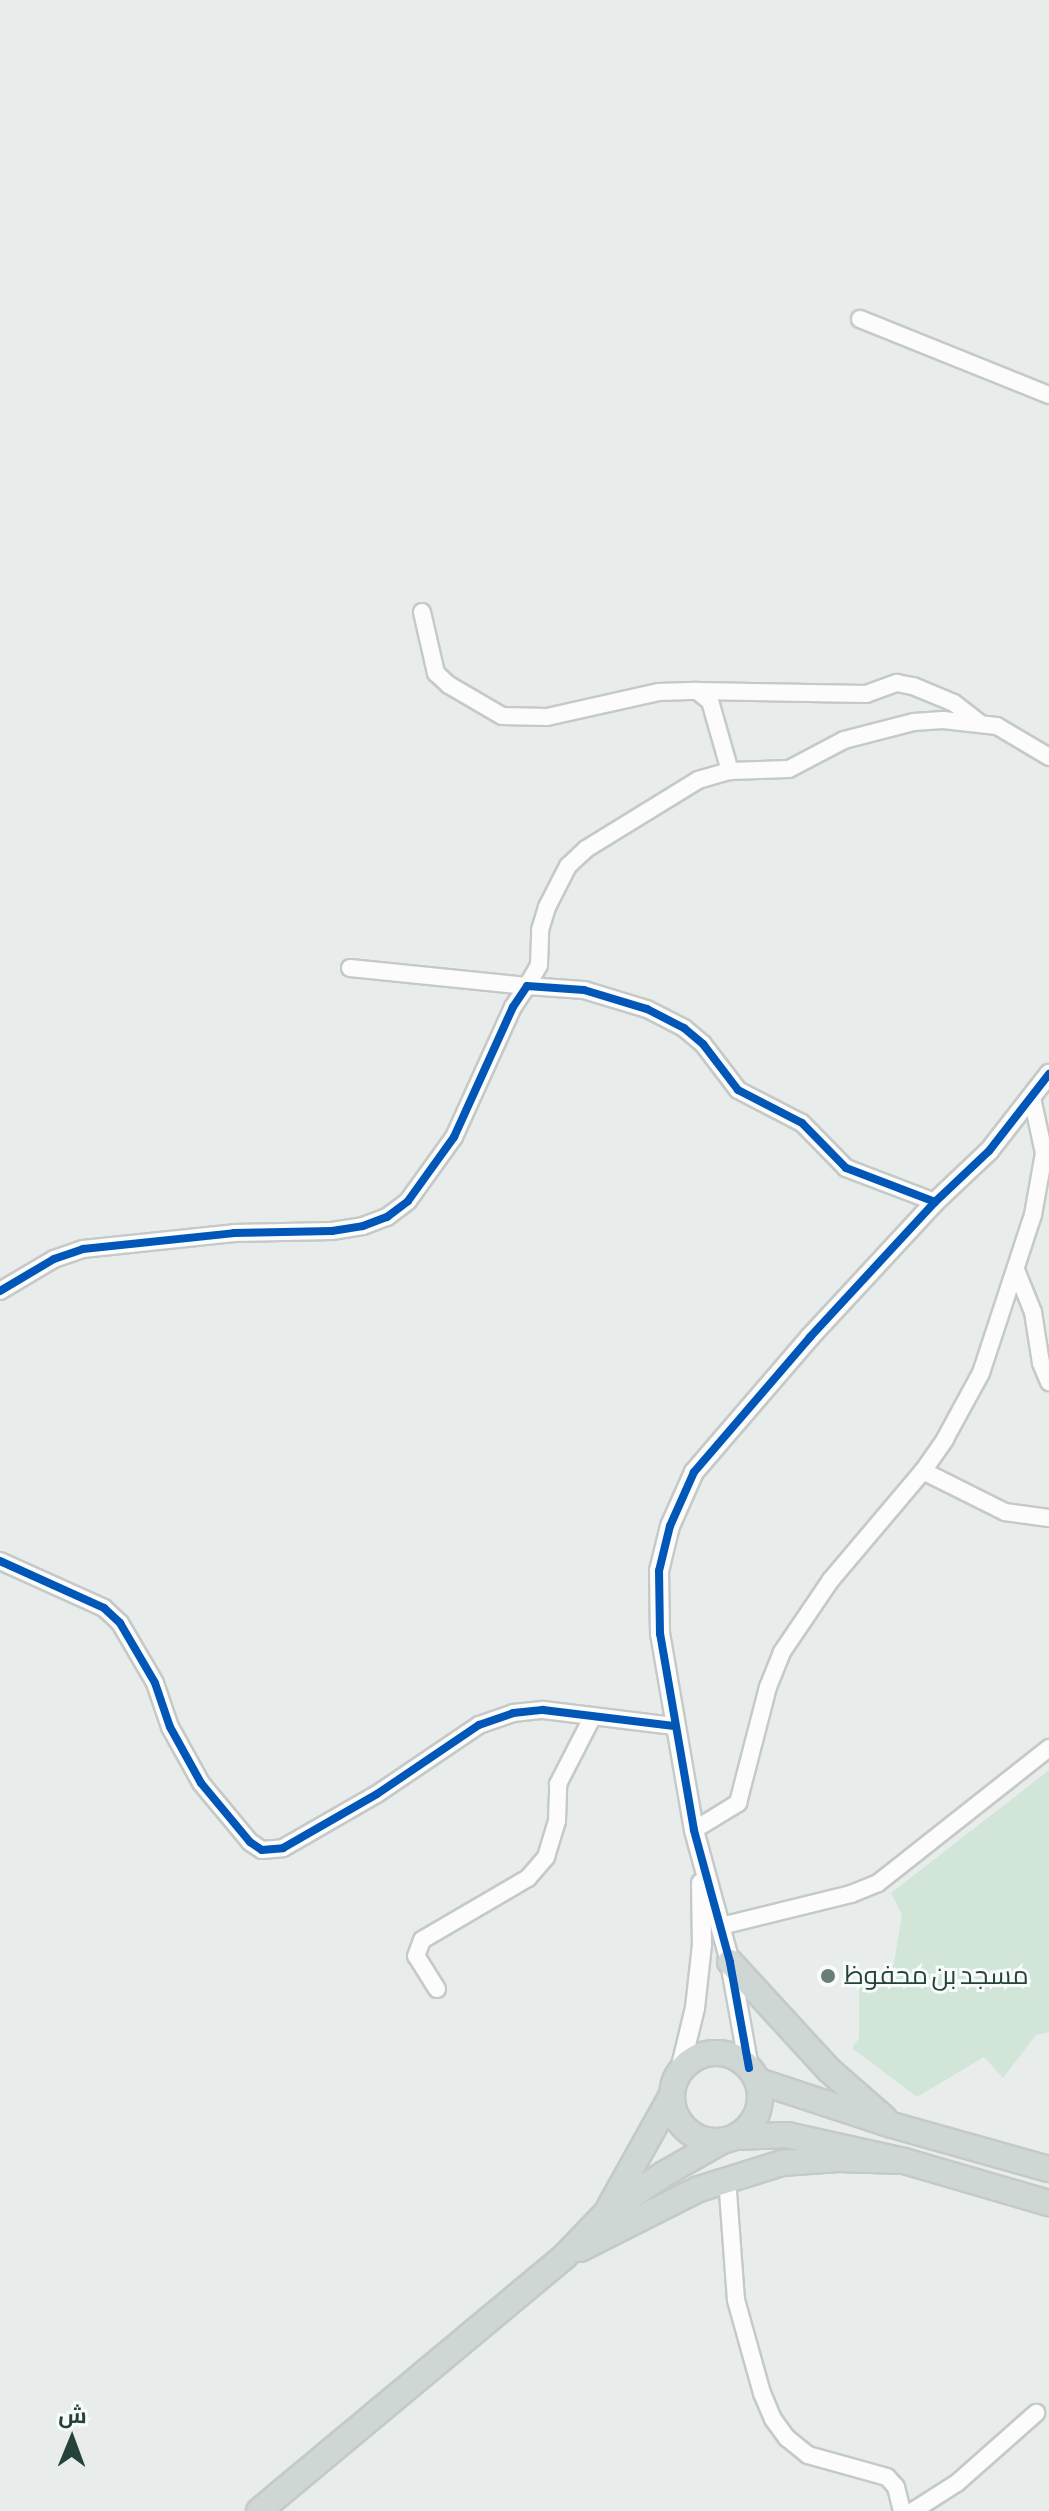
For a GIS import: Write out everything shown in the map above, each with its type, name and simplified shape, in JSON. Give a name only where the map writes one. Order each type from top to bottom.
[{"type":"main road","points":[[730,1962],[818,2060],[892,2125]]},
{"type":"main road","points":[[607,2212],[690,2062],[704,2055],[720,2053],[736,2058],[753,2074],[892,2125],[1044,2162]]},
{"type":"main road","points":[[259,2511],[564,2257],[607,2212],[664,2174],[749,2127],[758,2113],[761,2097],[753,2074]]},
{"type":"main road","points":[[675,2085],[674,2110],[692,2134],[729,2139],[787,2135],[904,2161],[1049,2203]]},
{"type":"main road","points":[[564,2257],[727,2178],[782,2163],[839,2159],[904,2161]]},
{"type":"street","points":[[860,319],[1049,395]]},
{"type":"street","points":[[422,612],[436,673],[449,685],[502,716],[547,717],[659,692],[866,694],[897,683],[913,686],[954,703],[978,722]]},
{"type":"street","points":[[697,691],[710,701],[730,771]]},
{"type":"street","points":[[0,1291],[54,1259],[83,1249],[234,1233],[332,1231],[363,1226],[387,1217],[408,1201],[454,1137],[513,1007],[539,965],[540,930],[547,907],[568,866],[586,849],[698,780],[730,771],[789,769],[844,740],[914,722],[978,722],[997,726],[1049,757]]},
{"type":"street","points":[[350,968],[584,990],[659,1015],[703,1044],[738,1090],[802,1123],[846,1168],[935,1202]]},
{"type":"street","points":[[753,2074],[730,1962],[701,1864],[660,1634],[659,1571],[670,1526],[694,1472],[810,1337],[935,1202],[989,1151],[1049,1074]]},
{"type":"street","points":[[694,1830],[738,1803],[768,1687],[782,1652],[830,1581],[923,1471],[957,1419],[981,1373],[1033,1215],[1047,1153],[1032,1098]]},
{"type":"street","points":[[1016,1270],[1033,1312],[1041,1363],[1049,1382]]},
{"type":"street","points":[[923,1471],[1005,1512],[1049,1518]]},
{"type":"street","points":[[0,1561],[104,1608],[120,1623],[155,1683],[170,1727],[201,1783],[250,1842],[262,1850],[283,1848],[377,1794],[479,1725],[513,1713],[543,1710],[674,1726]]},
{"type":"street","points":[[437,1989],[416,1956],[422,1940],[528,1878],[546,1857],[557,1821],[558,1784],[593,1716]]},
{"type":"street","points":[[721,1926],[851,1894],[878,1883],[1049,1748]]},
{"type":"street","points":[[675,2085],[695,2008],[700,1960],[701,1864]]},
{"type":"street","points":[[727,2178],[736,2300],[762,2393],[773,2419],[787,2438],[808,2455],[887,2477],[896,2487],[902,2511]]},
{"type":"street","points":[[913,2511],[957,2483],[1036,2413]]},
{"type":"green space","points":[[1049,1770],[1049,2032],[1036,2035],[1003,2078],[984,2057],[917,2097],[852,2048],[859,2038],[859,1979],[874,1985],[891,1981],[902,1915],[891,1893]]},
{"type":"cycle path","points":[[0,1291],[54,1259],[83,1249],[234,1233],[332,1231],[363,1226],[387,1217],[408,1201],[454,1137],[513,1007],[527,986],[584,990],[647,1009],[684,1028],[703,1044],[738,1090],[802,1123],[846,1168],[935,1202]]},
{"type":"cycle path","points":[[749,2068],[730,1962],[694,1830],[660,1634],[659,1571],[670,1526],[694,1472],[810,1337],[935,1202],[989,1151],[1049,1074]]},
{"type":"cycle path","points":[[0,1561],[104,1608],[120,1623],[155,1683],[170,1727],[201,1783],[250,1842],[262,1850],[283,1848],[377,1794],[479,1725],[513,1713],[543,1710],[674,1726]]},
{"type":"place","name":"مسجد بن محفوظ","points":[[828,1976]]}]
